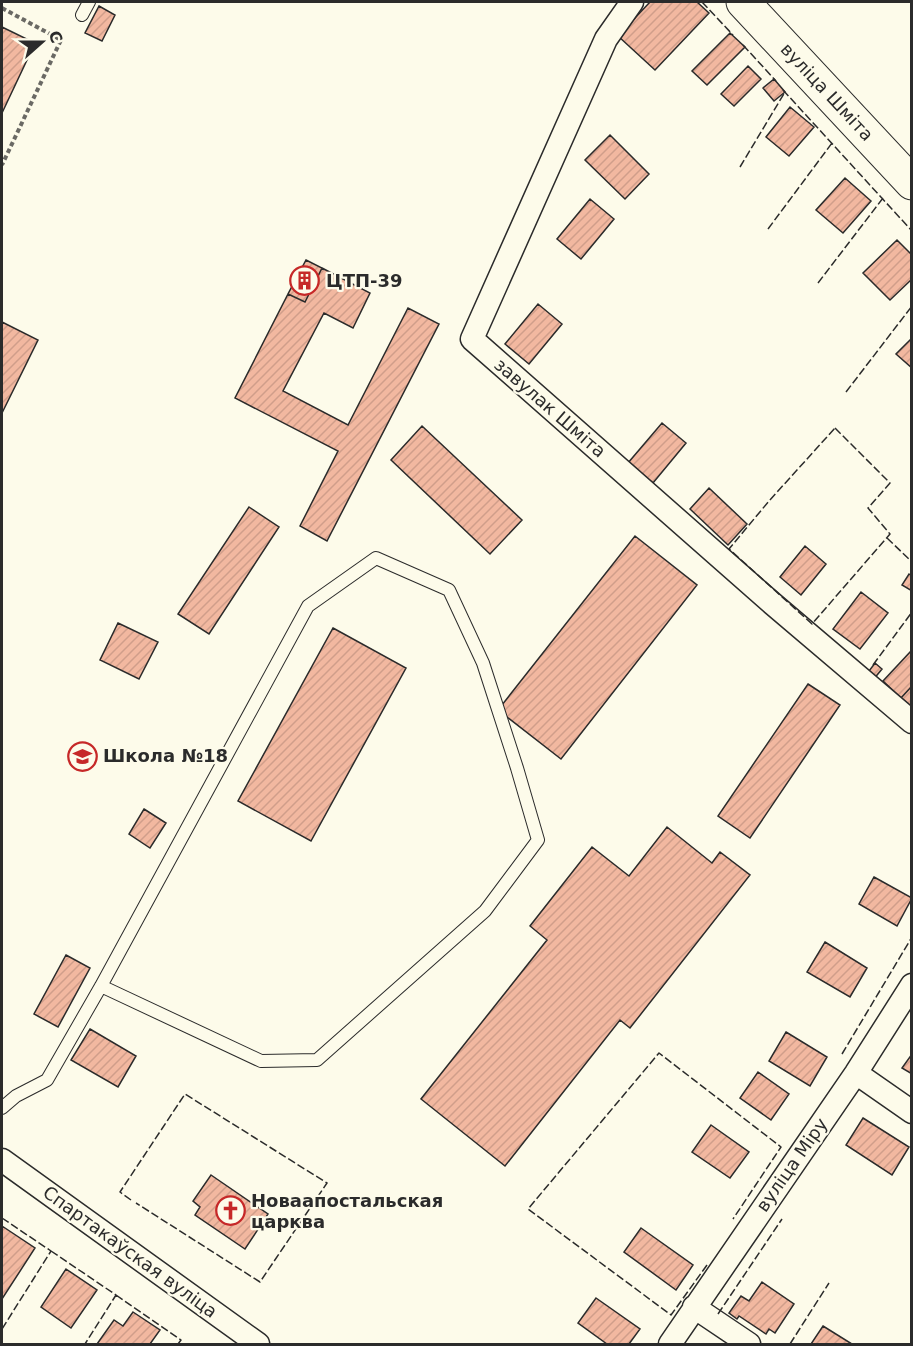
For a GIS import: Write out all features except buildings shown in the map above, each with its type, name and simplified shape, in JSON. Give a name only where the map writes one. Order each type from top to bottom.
[{"type":"main road","name":"вуліца Шміта","points":[[743,2],[911,182]]},
{"type":"street","name":"завулак Шміта","points":[[632,2],[606,39],[472,339],[773,604],[912,722]]},
{"type":"street","name":"вуліца Міру","points":[[669,1344],[856,1072],[912,985]]},
{"type":"street","points":[[856,1072],[912,1112]]},
{"type":"street","name":"Спартакаўская вуліца","points":[[2,1160],[258,1344]]},
{"type":"street","points":[[694,1306],[749,1344]]},
{"type":"lane","points":[[82,15],[89,2]]},
{"type":"lane","points":[[2,1108],[16,1096],[47,1080],[101,986],[308,606],[376,558],[449,590],[483,663],[518,768],[538,840],[485,911],[317,1060],[261,1061],[101,986]]},
{"type":"path","points":[[2,8],[61,40],[2,165]]},
{"type":"fence","points":[[702,2],[733,35]]},
{"type":"fence","points":[[743,45],[776,81]]},
{"type":"fence","points":[[783,90],[912,231]]},
{"type":"fence","points":[[740,167],[785,92]]},
{"type":"fence","points":[[768,229],[832,143]]},
{"type":"fence","points":[[818,283],[883,198]]},
{"type":"fence","points":[[846,392],[912,306]]},
{"type":"fence","points":[[835,428],[890,483],[868,508],[890,534],[812,624],[729,549],[835,428]]},
{"type":"fence","points":[[887,538],[912,562]]},
{"type":"fence","points":[[873,665],[912,612]]},
{"type":"fence","points":[[842,1054],[912,937]]},
{"type":"fence","points":[[707,1265],[671,1315],[528,1209],[659,1053],[781,1147],[733,1219]]},
{"type":"fence","points":[[131,1200],[120,1192],[185,1094],[327,1183],[260,1282],[136,1203]]},
{"type":"fence","points":[[2,1218],[51,1251],[2,1329]]},
{"type":"fence","points":[[718,1314],[782,1219]]},
{"type":"fence","points":[[51,1251],[116,1295],[85,1344]]},
{"type":"fence","points":[[790,1344],[829,1283]]},
{"type":"fence","points":[[116,1295],[181,1340],[178,1344]]},
{"type":"place","name":"ЦТП-39","points":[[305,281]]},
{"type":"place","name":"Школа №18","points":[[82,756]]},
{"type":"place","name":"Новаапостальская царква","points":[[230,1211]]}]
